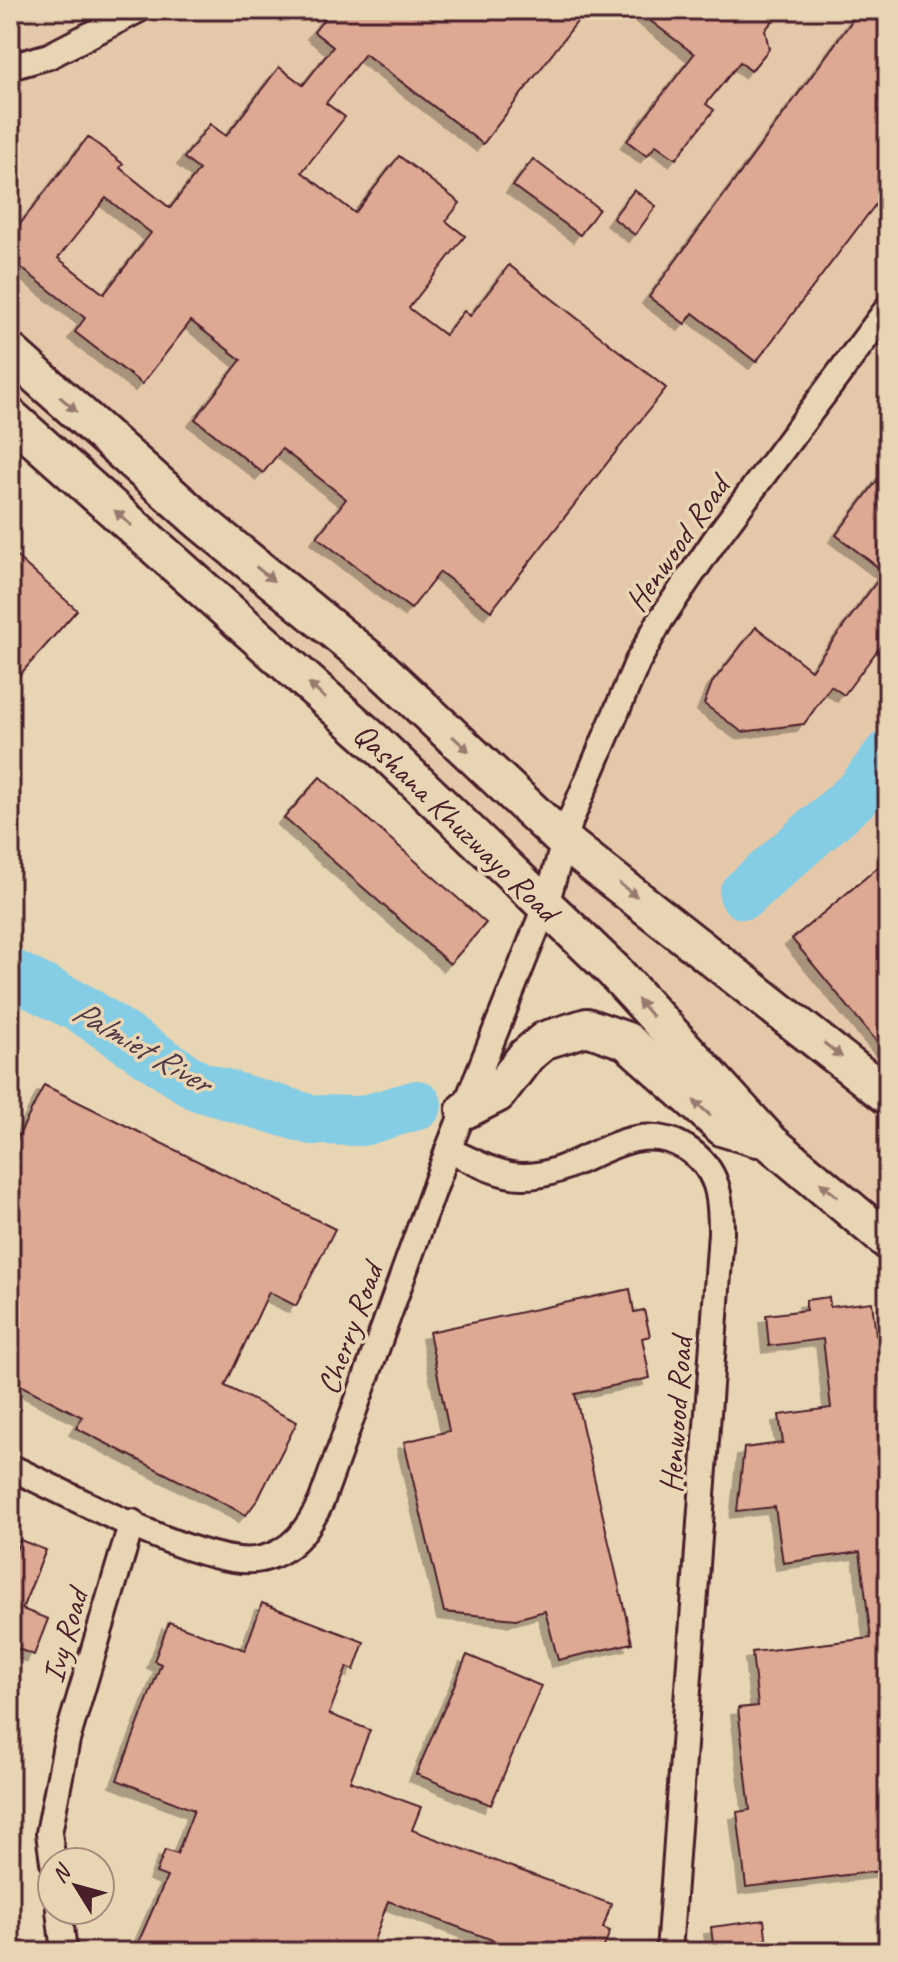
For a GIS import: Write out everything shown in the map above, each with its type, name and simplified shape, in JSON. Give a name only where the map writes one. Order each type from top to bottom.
[{"type":"main road","name":"Qashana Khuzwayo Road","points":[[10,352],[201,522],[381,669],[566,843],[888,1096]]},
{"type":"main road","name":"Qashana Khuzwayo Road","points":[[10,417],[376,743],[613,970],[770,1142],[888,1241]]},
{"type":"main road","points":[[465,1110],[497,1094],[526,1056],[545,1040],[587,1027],[627,1041],[724,1128],[770,1142]]},
{"type":"street","points":[[10,67],[49,56],[138,10]]},
{"type":"street","name":"Henwood Road","points":[[566,843],[584,787],[637,663],[661,619],[888,308]]},
{"type":"street","name":"Cherry Road","points":[[10,1467],[228,1561],[262,1559],[297,1541],[321,1502],[448,1150],[545,907],[566,843]]},
{"type":"street","name":"Henwood Road","points":[[448,1150],[500,1172],[523,1176],[543,1174],[636,1137],[659,1137],[679,1144],[704,1162],[716,1178],[721,1195],[718,1277],[669,1952]]},
{"type":"street","name":"Ivy Road","points":[[51,1846],[49,1833],[67,1740],[132,1522]]},
{"type":"street","points":[[61,1926],[64,1952]]},
{"type":"shaded area","points":[[10,10],[888,10],[888,1240],[10,415]]},
{"type":"building","points":[[331,10],[586,10],[483,144],[365,54],[326,103],[345,117],[302,172],[355,213],[399,156],[460,203],[446,221],[465,236],[409,308],[445,335],[464,311],[470,316],[509,265],[666,388],[491,611],[440,572],[411,609],[317,537],[346,499],[282,449],[263,473],[195,419],[241,360],[191,321],[142,384],[75,332],[85,318],[10,259],[10,237],[88,137],[123,164],[120,168],[170,208],[199,170],[184,158],[210,124],[226,136],[279,67],[303,85],[333,47],[314,32]],"holes":[[[106,198],[151,233],[104,294],[58,258]]]},
{"type":"building","points":[[636,10],[782,10],[765,30],[769,49],[751,71],[740,62],[706,104],[714,110],[676,159],[656,145],[647,156],[627,141],[694,54]]},
{"type":"building","points":[[860,10],[888,10],[888,188],[756,362],[693,313],[685,324],[649,297]]},
{"type":"building","points":[[533,159],[599,209],[580,235],[513,186]]},
{"type":"building","points":[[634,190],[656,206],[635,235],[613,218]]},
{"type":"building","points":[[888,466],[888,636],[844,695],[831,686],[804,724],[742,732],[704,704],[712,683],[756,627],[811,670],[884,572],[836,535]]},
{"type":"building","points":[[10,551],[77,610],[10,686]]},
{"type":"building","points":[[320,777],[486,923],[450,964],[284,818]]},
{"type":"building","points":[[888,859],[888,1055],[792,939]]},
{"type":"building","points":[[44,1085],[335,1229],[296,1306],[269,1292],[225,1386],[297,1422],[258,1499],[246,1515],[76,1428],[82,1417],[10,1380],[10,1153]]},
{"type":"building","points":[[630,1289],[634,1312],[644,1310],[650,1336],[642,1338],[650,1378],[575,1394],[632,1643],[558,1660],[545,1611],[516,1619],[444,1612],[404,1442],[449,1431],[429,1332]]},
{"type":"building","points":[[829,1297],[830,1307],[872,1302],[876,1335],[888,1333],[888,1870],[746,1887],[737,1812],[750,1810],[738,1708],[758,1706],[752,1652],[871,1638],[860,1552],[783,1563],[775,1507],[737,1511],[744,1448],[783,1443],[779,1415],[831,1408],[823,1339],[769,1346],[766,1315],[806,1310],[806,1300]]},
{"type":"building","points":[[20,1540],[46,1550],[22,1609],[48,1619],[34,1655],[10,1646],[10,1566]]},
{"type":"building","points":[[262,1603],[364,1642],[354,1670],[347,1667],[329,1714],[370,1730],[350,1781],[421,1807],[412,1830],[611,1904],[603,1928],[610,1931],[602,1952],[525,1952],[388,1901],[370,1952],[134,1952],[167,1877],[156,1873],[165,1850],[177,1854],[194,1810],[117,1780],[161,1664],[154,1661],[169,1622],[245,1650]]},
{"type":"building","points":[[467,1655],[541,1686],[491,1805],[416,1774]]},
{"type":"building","points":[[764,1920],[768,1952],[714,1952],[711,1927]]},
{"type":"waterway","name":"Palmiet River","points":[[744,894],[861,791],[888,755]]},
{"type":"waterway","name":"Palmiet River","points":[[10,973],[82,1009],[198,1086],[312,1120],[362,1121],[417,1105]]}]
